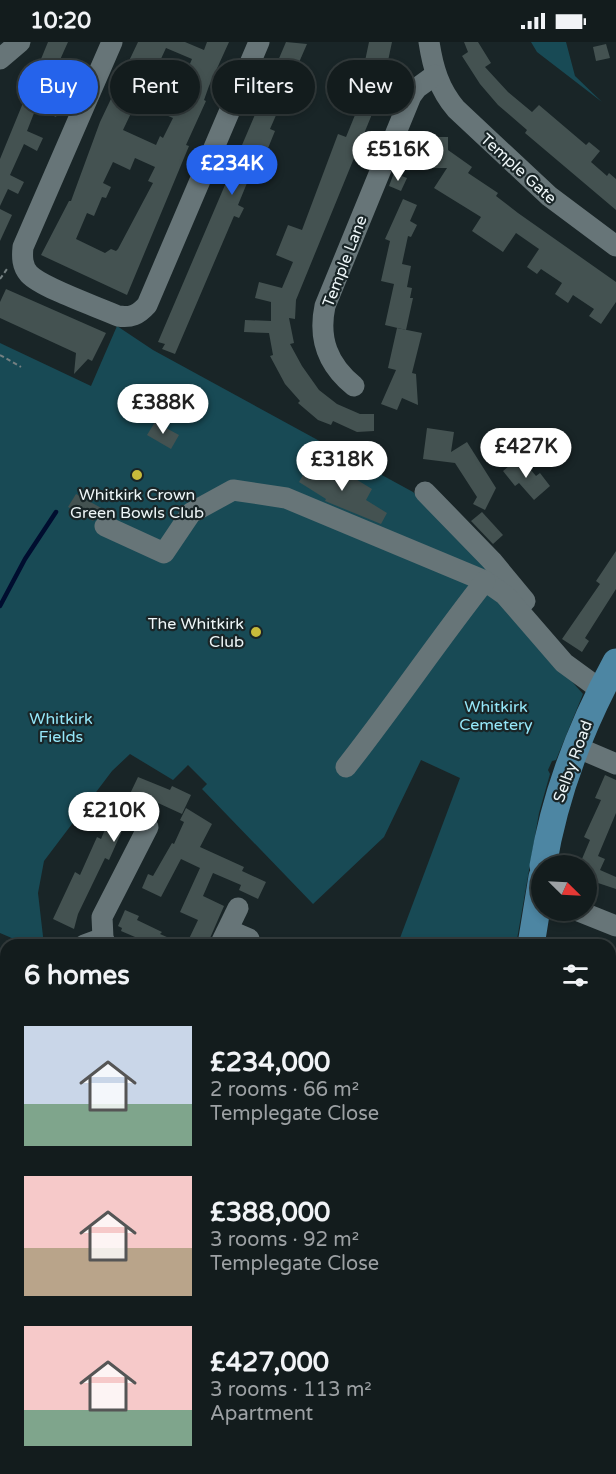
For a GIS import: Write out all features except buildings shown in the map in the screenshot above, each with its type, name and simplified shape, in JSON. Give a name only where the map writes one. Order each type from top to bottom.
[{"type":"main road","name":"Selby Road","points":[[545,855],[551,820],[576,747],[607,678]]},
{"type":"main road","points":[[532,939],[535,921]]},
{"type":"street","points":[[0,59],[20,42]]},
{"type":"street","points":[[112,42],[23,247],[22,256],[28,273],[36,279],[118,316],[126,317],[134,316],[147,305],[259,42]]},
{"type":"street","name":"Temple Gate","points":[[429,42],[435,75],[444,94],[456,109],[512,164],[567,210],[616,246]]},
{"type":"street","name":"Temple Lane","points":[[354,386],[336,369],[326,350],[322,328],[325,306],[411,96],[417,88],[435,75]]},
{"type":"street","points":[[105,526],[164,553],[191,513],[233,490],[286,498],[485,581],[505,595],[564,663],[607,678]]},
{"type":"street","points":[[425,492],[492,561],[582,667],[607,678]]},
{"type":"street","points":[[346,767],[406,692],[434,647],[485,581]]},
{"type":"street","points":[[576,747],[616,764]]},
{"type":"street","points":[[98,939],[106,907],[148,827]]},
{"type":"street","points":[[238,908],[224,937],[249,939]]},
{"type":"street","points":[[597,918],[616,926]]},
{"type":"path","points":[[0,355],[21,367]]},
{"type":"green space","points":[[531,42],[566,42],[575,76],[602,102],[537,52]]},
{"type":"green space","name":"The Whitkirk Club","points":[[117,326],[153,350],[413,492],[473,549],[560,668],[583,694],[556,760],[552,761],[548,770],[550,774],[539,813],[517,939],[400,938],[460,778],[421,760],[384,837],[313,904],[202,789],[207,784],[188,765],[173,780],[130,754],[112,771],[44,861],[38,893],[43,939],[14,939],[0,933],[0,343],[91,386]]},
{"type":"waterway","points":[[0,606],[25,559],[56,512]]},
{"type":"place","name":"Whitkirk Crown Green Bowls Club","points":[[137,475]]},
{"type":"place","name":"The Whitkirk Club","points":[[256,632]]},
{"type":"park label","name":"Whitkirk Cemetery","points":[[496,715]]},
{"type":"park label","name":"Whitkirk Fields","points":[[61,727]]}]
